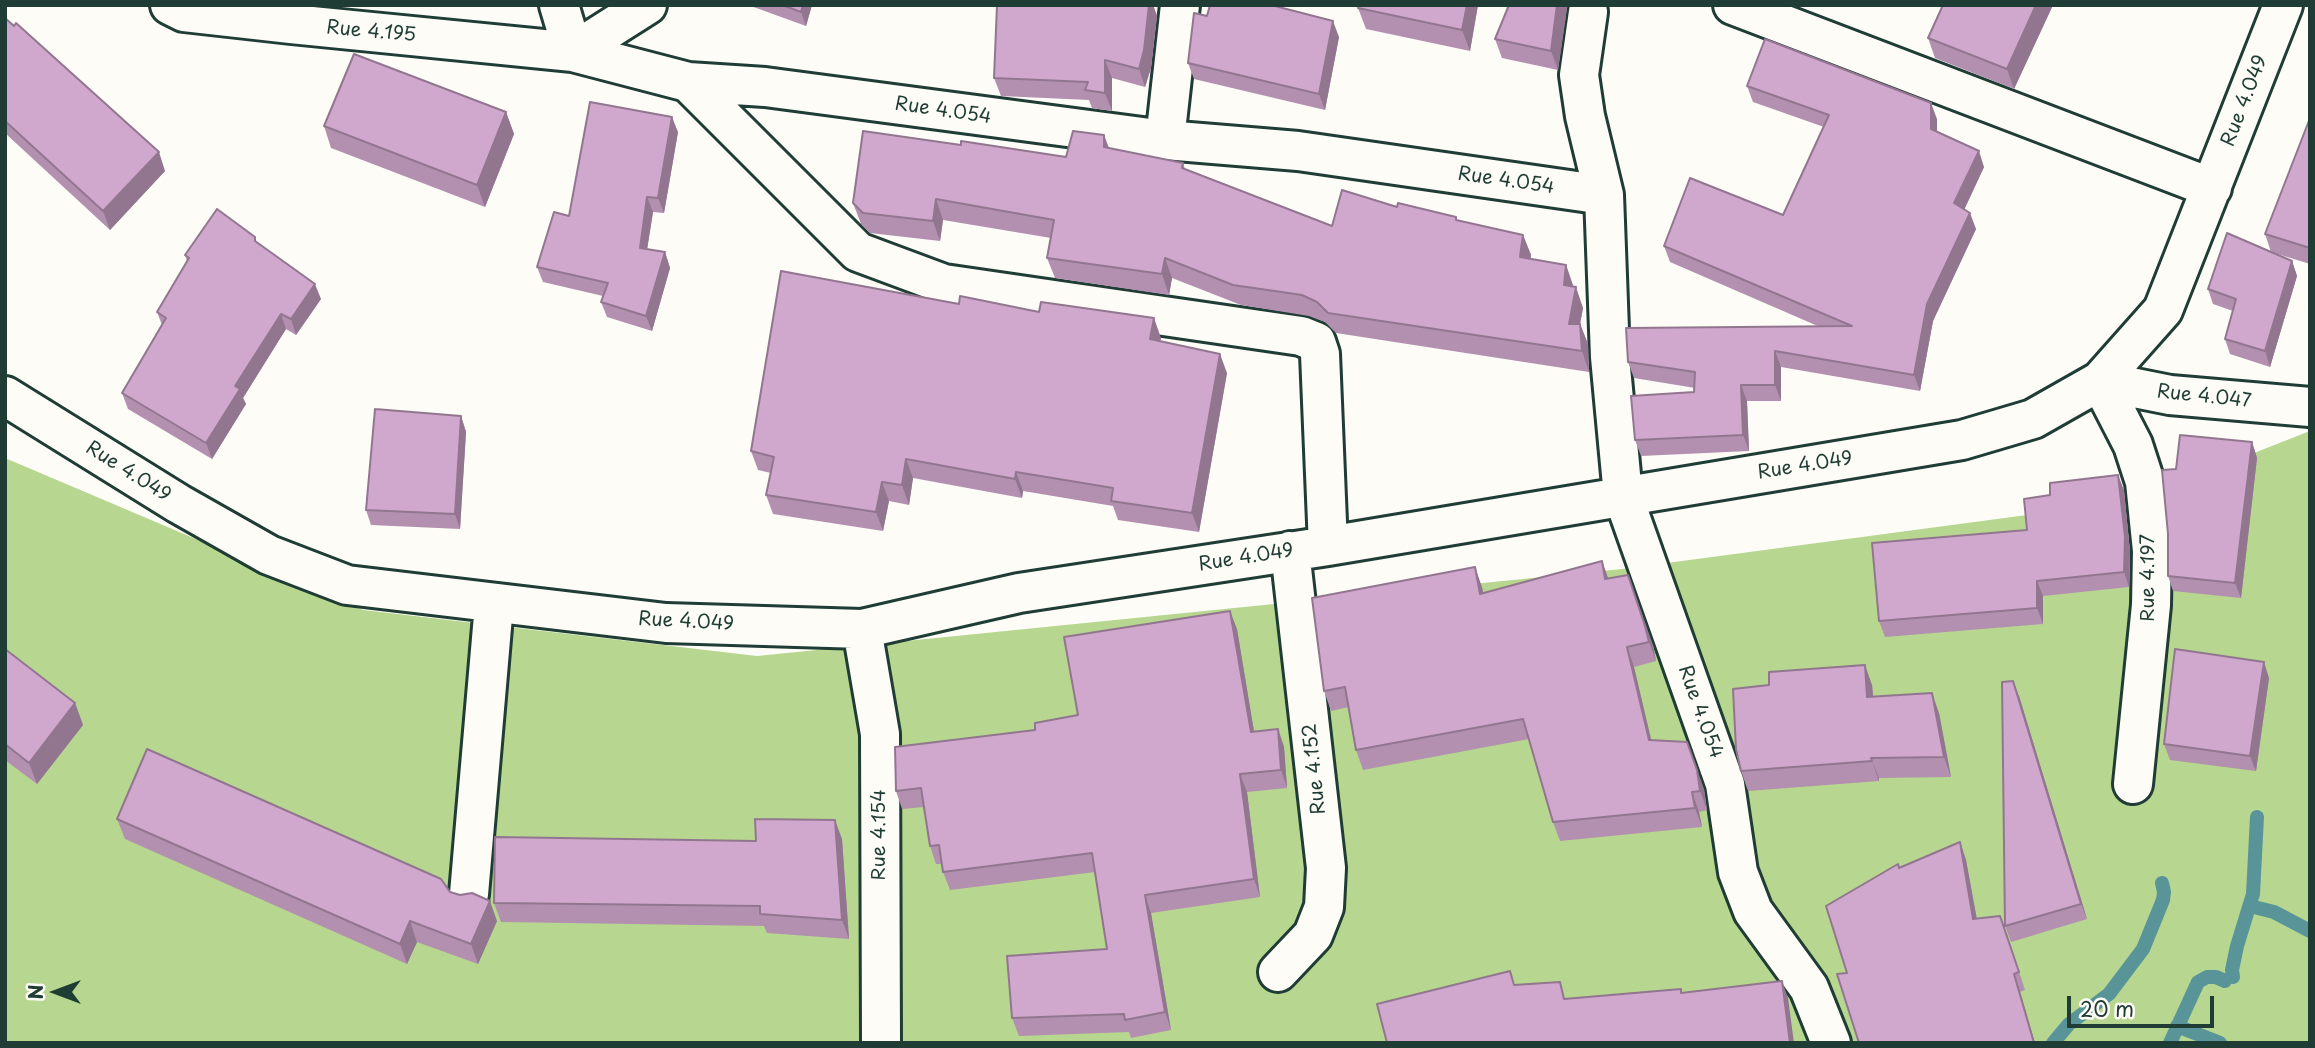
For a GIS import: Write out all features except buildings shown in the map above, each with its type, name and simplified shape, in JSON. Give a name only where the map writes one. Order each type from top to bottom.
[{"type":"street","name":"Rue 4.195","points":[[170,5],[184,12],[573,52]]},
{"type":"street","points":[[559,5],[573,52],[647,5]]},
{"type":"street","points":[[1165,140],[1180,5]]},
{"type":"street","points":[[1733,5],[2211,188]]},
{"type":"street","name":"Rue 4.049","points":[[5,396],[178,504],[269,555],[347,585],[666,623],[863,629],[1018,593],[1328,547],[1962,440],[2033,419],[2100,382],[2163,310],[2283,5]]},
{"type":"street","points":[[1588,12],[1579,75],[1585,116],[1604,195]]},
{"type":"street","name":"Rue 4.054","points":[[573,52],[688,82],[765,87],[1165,140],[1298,151],[1604,195],[1610,357],[1623,496],[1725,784],[1738,872],[1753,911],[1809,988],[1830,1043]]},
{"type":"street","points":[[688,82],[858,252],[944,284],[1301,335],[1316,342],[1320,354],[1328,547]]},
{"type":"street","name":"Rue 4.047","points":[[2100,382],[2170,396],[2310,407]]},
{"type":"street","name":"Rue 4.197","points":[[2100,382],[2133,446],[2141,470],[2152,551],[2151,605],[2133,785]]},
{"type":"street","name":"Rue 4.152","points":[[1278,972],[1313,935],[1324,907],[1326,868],[1290,551]]},
{"type":"street","points":[[469,894],[494,604]]},
{"type":"street","name":"Rue 4.154","points":[[863,629],[880,734],[881,1043]]},
{"type":"green space","points":[[2310,431],[2310,1043],[5,1043],[5,458],[363,610],[757,656],[1622,569],[2132,501]]},
{"type":"waterway","points":[[2233,977],[2237,946],[2253,894],[2257,817]]},
{"type":"waterway","points":[[2053,1043],[2069,1024],[2109,994],[2143,949],[2163,900],[2162,883]]},
{"type":"waterway","points":[[2250,906],[2274,912],[2310,931]]},
{"type":"waterway","points":[[2170,1043],[2198,982],[2207,977],[2225,981]]},
{"type":"waterway","points":[[2177,1026],[2220,1043]]}]
